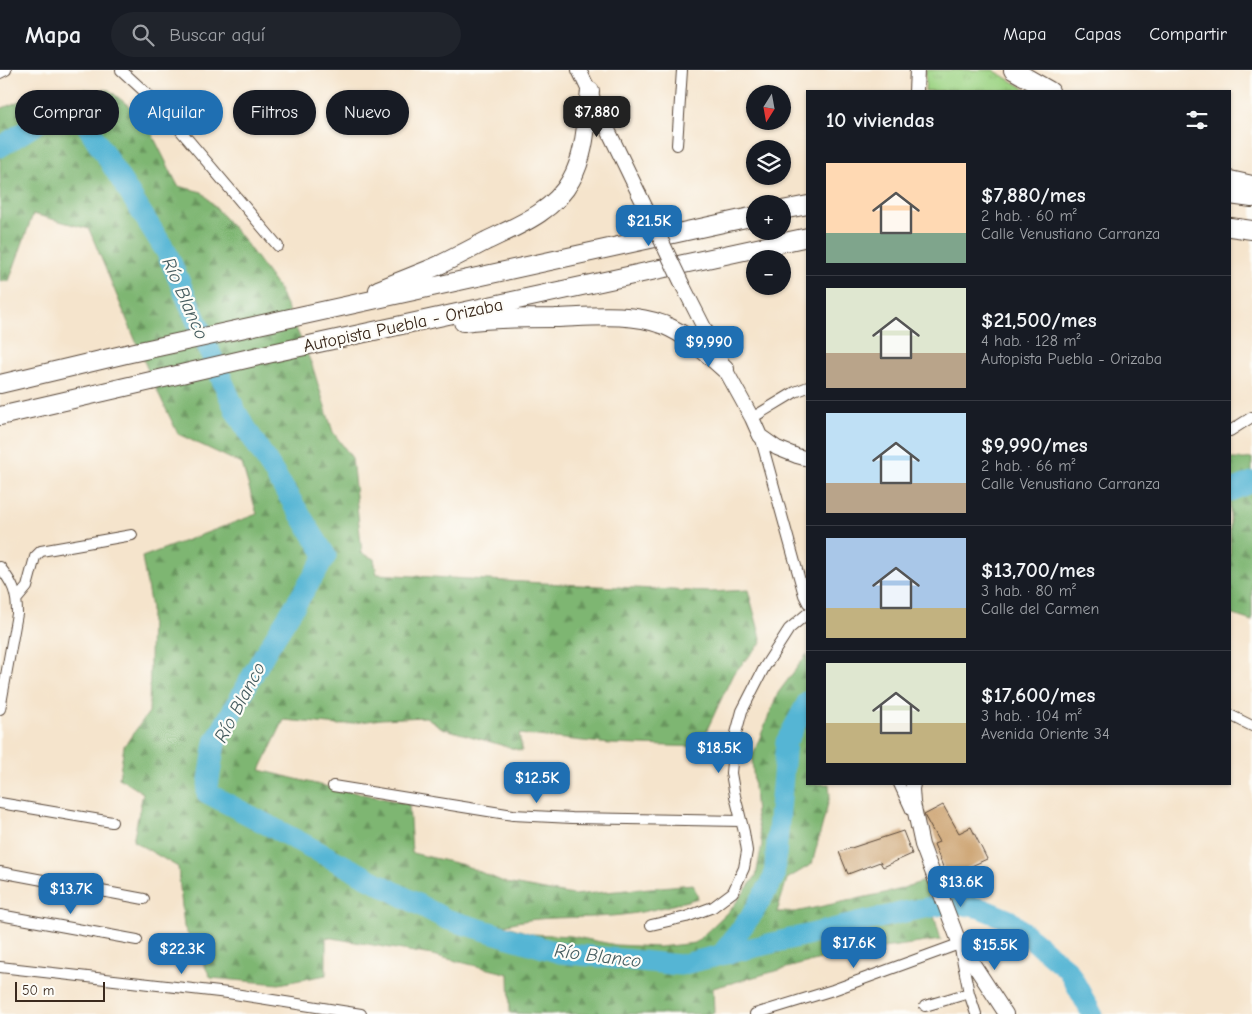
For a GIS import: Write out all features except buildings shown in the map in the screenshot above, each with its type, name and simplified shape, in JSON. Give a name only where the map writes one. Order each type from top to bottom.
[{"type":"highway","points":[[1013,70],[1048,90]]},
{"type":"highway","points":[[330,309],[436,266],[535,217],[546,208],[562,193],[571,181],[576,168],[584,136],[590,91]]},
{"type":"highway","points":[[1231,180],[1252,185]]},
{"type":"highway","points":[[1231,195],[1252,198]]},
{"type":"highway","points":[[791,208],[806,205]]},
{"type":"highway","name":"Autopista Puebla - Orizaba","points":[[0,384],[259,324],[746,218]]},
{"type":"highway","points":[[1231,227],[1252,230]]},
{"type":"highway","name":"Autopista Puebla - Orizaba","points":[[0,416],[263,355],[806,237]]},
{"type":"highway","points":[[1231,239],[1252,240]]},
{"type":"highway","points":[[361,334],[485,320],[594,316],[638,318],[658,323],[679,332],[693,341],[725,369]]},
{"type":"street","points":[[0,73],[6,70]]},
{"type":"street","points":[[121,70],[158,104],[278,246]]},
{"type":"street","points":[[579,70],[684,288],[760,436],[806,599]]},
{"type":"street","points":[[677,145],[682,70]]},
{"type":"street","points":[[916,90],[917,70]]},
{"type":"street","points":[[752,418],[795,392],[806,388]]},
{"type":"street","points":[[1231,430],[1252,417]]},
{"type":"street","points":[[760,436],[777,448],[806,458]]},
{"type":"street","points":[[17,599],[27,587],[35,557],[41,551],[132,535]]},
{"type":"street","points":[[0,567],[11,581],[17,599],[17,614],[0,709]]},
{"type":"street","points":[[651,925],[686,917],[713,907],[732,892],[744,868],[747,851],[731,772],[734,741],[742,711],[764,668],[789,629],[806,615]]},
{"type":"street","points":[[1231,716],[1252,726]]},
{"type":"street","points":[[899,785],[916,820]]},
{"type":"street","points":[[913,785],[913,803],[922,844],[959,943],[969,993],[976,1014]]},
{"type":"street","points":[[332,786],[513,815],[741,821]]},
{"type":"street","points":[[0,803],[112,822]]},
{"type":"street","points":[[0,872],[144,899]]},
{"type":"street","points":[[0,915],[137,940]]},
{"type":"street","points":[[754,1014],[833,990],[959,943]]},
{"type":"street","points":[[959,943],[1006,1014]]},
{"type":"street","points":[[0,968],[228,993],[361,1014]]},
{"type":"street","points":[[925,1006],[969,993]]},
{"type":"green space","points":[[926,70],[993,70],[1027,90],[925,90]]},
{"type":"green space","points":[[52,88],[109,90],[47,90]]},
{"type":"green space","points":[[119,98],[129,106],[129,135],[152,135],[178,186],[202,192],[243,239],[279,289],[312,365],[333,432],[352,458],[362,553],[374,559],[377,574],[709,592],[748,590],[762,642],[733,674],[699,747],[610,744],[519,734],[522,751],[442,728],[426,717],[381,719],[340,725],[284,720],[260,770],[409,804],[412,853],[464,865],[506,883],[573,895],[693,884],[698,898],[655,909],[611,916],[530,920],[504,925],[532,934],[571,936],[616,945],[659,947],[695,943],[731,909],[756,876],[762,844],[756,816],[752,757],[778,693],[806,655],[806,785],[829,785],[830,796],[812,864],[787,879],[777,912],[795,912],[894,891],[924,881],[941,940],[839,954],[713,988],[714,1013],[705,1014],[510,1013],[509,974],[432,955],[326,937],[326,975],[279,984],[211,978],[184,927],[178,867],[133,841],[143,793],[119,778],[124,746],[149,712],[151,608],[142,557],[257,514],[242,464],[178,434],[152,380],[89,229],[33,214],[9,281],[0,281],[0,109],[15,103],[15,135],[119,135]]},
{"type":"green space","points":[[1252,458],[1252,621],[1231,614],[1231,459]]},
{"type":"waterway","name":"Río Blanco","points":[[0,147],[72,102],[167,253],[236,412],[326,556],[265,653],[215,742],[207,793],[446,919],[560,953],[680,965],[721,955],[753,913],[774,877],[786,742],[806,705]]},
{"type":"waterway","name":"Río Blanco","points":[[1231,491],[1252,482]]},
{"type":"waterway","points":[[721,955],[909,911],[954,903],[980,908],[1009,920],[1068,970],[1092,1014]]}]
